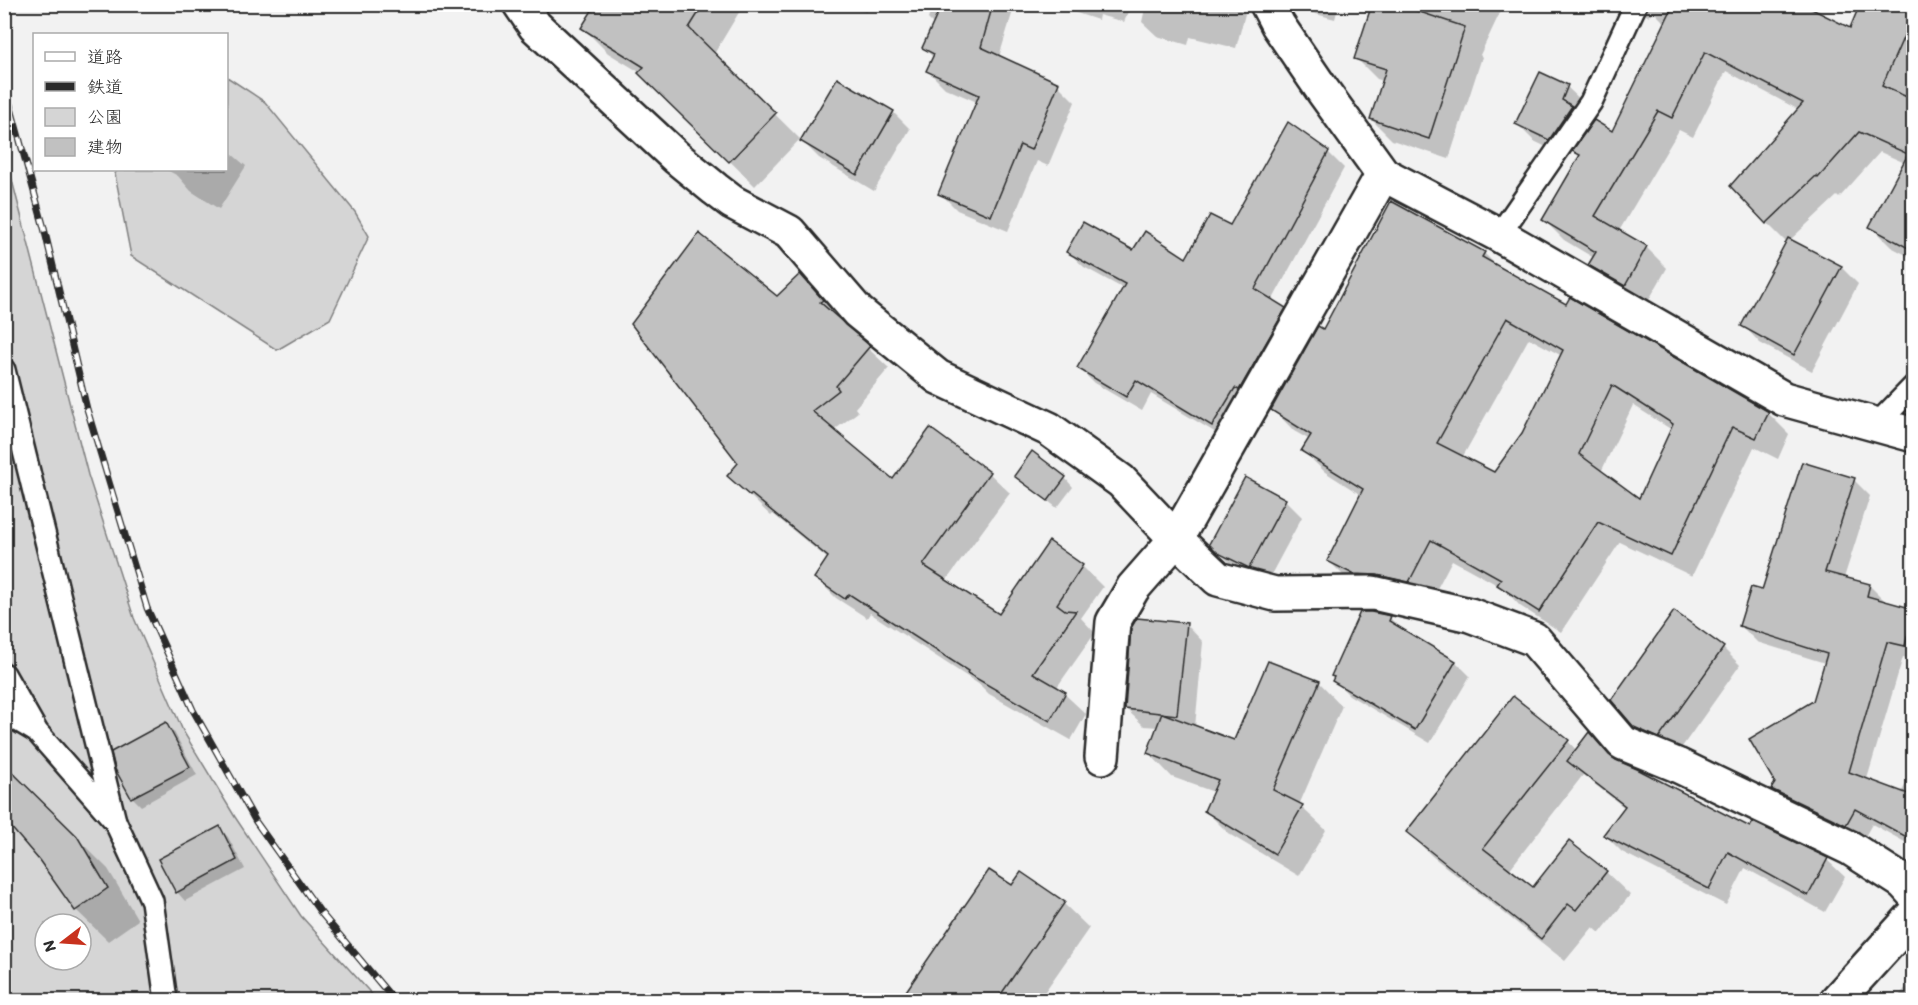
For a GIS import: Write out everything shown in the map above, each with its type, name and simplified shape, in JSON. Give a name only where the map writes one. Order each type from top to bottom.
[{"type":"street","points":[[520,4],[535,26],[677,158],[732,202],[789,232],[858,312],[938,377],[1049,429],[1121,481],[1218,579],[1275,594],[1373,593],[1470,615],[1534,639],[1623,743],[1677,765],[1850,848],[1903,882],[1914,894]]},
{"type":"street","points":[[1267,4],[1323,91],[1383,174],[1499,235],[1784,399],[1914,435]]},
{"type":"street","points":[[1102,757],[1113,621],[1133,588],[1176,539],[1383,174]]},
{"type":"street","points":[[1837,1000],[1914,915]]},
{"type":"lane","points":[[1499,235],[1591,102],[1636,4]]},
{"type":"lane","points":[[4,370],[115,821],[152,902],[166,1000]]},
{"type":"lane","points":[[1877,424],[1914,386]]},
{"type":"lane","points":[[4,674],[37,732],[115,821]]},
{"type":"lane","points":[[4,712],[37,732]]},
{"type":"green space","points":[[228,78],[265,102],[355,212],[369,236],[330,319],[277,350],[131,256],[115,174],[116,171],[228,171]]},
{"type":"green space","points":[[4,149],[88,475],[134,618],[183,731],[235,817],[301,916],[377,1000],[5,1000]]},
{"type":"building","points":[[596,4],[704,4],[689,28],[776,113],[729,162],[638,73],[644,67],[581,28]]},
{"type":"building","points":[[942,4],[993,4],[981,47],[1059,83],[1031,150],[1020,145],[991,216],[938,194],[979,95],[926,71],[934,54],[922,48]]},
{"type":"building","points":[[1372,4],[1396,4],[1465,27],[1429,139],[1370,119],[1386,69],[1354,59]]},
{"type":"building","points":[[1674,4],[1802,4],[1850,28],[1860,4],[1914,4],[1914,13],[1882,86],[1914,100],[1914,251],[1869,227],[1908,154],[1859,132],[1818,178],[1816,176],[1766,224],[1730,186],[1803,103],[1705,52],[1672,118],[1658,111],[1595,216],[1647,246],[1625,286],[1588,265],[1596,252],[1542,220],[1580,155],[1572,151],[1594,120],[1612,131]]},
{"type":"building","points":[[1540,72],[1568,85],[1562,100],[1572,106],[1549,140],[1515,124]]},
{"type":"building","points":[[837,78],[894,111],[857,175],[800,141]]},
{"type":"building","points":[[1288,122],[1329,151],[1255,289],[1286,308],[1239,390],[1235,388],[1212,426],[1136,380],[1126,397],[1077,368],[1125,284],[1066,252],[1083,222],[1133,250],[1145,231],[1186,258],[1210,215],[1230,225]]},
{"type":"building","points":[[1391,201],[1485,252],[1482,257],[1566,304],[1570,297],[1769,412],[1756,438],[1732,427],[1671,556],[1598,522],[1539,612],[1497,585],[1501,579],[1431,540],[1409,582],[1377,575],[1353,574],[1327,561],[1363,489],[1301,451],[1311,435],[1271,410],[1318,326],[1323,329]],"holes":[[[1507,318],[1563,350],[1522,433],[1494,472],[1437,443]],[[1612,385],[1673,424],[1639,498],[1579,454]]]},
{"type":"building","points":[[699,233],[777,296],[800,274],[823,300],[820,302],[870,346],[836,386],[839,390],[812,411],[893,479],[930,428],[990,472],[923,565],[999,614],[1049,541],[1083,565],[1057,604],[1065,610],[1076,611],[1033,673],[1066,692],[1050,721],[967,673],[968,671],[849,594],[845,599],[814,578],[828,557],[727,476],[738,463],[631,324]]},
{"type":"building","points":[[1788,238],[1842,266],[1794,355],[1741,326]]},
{"type":"building","points":[[1032,451],[1066,477],[1048,501],[1014,476]]},
{"type":"building","points":[[1802,462],[1855,478],[1825,572],[1870,584],[1867,596],[1914,609],[1905,646],[1887,642],[1849,772],[1914,796],[1914,841],[1855,809],[1846,825],[1771,789],[1775,783],[1749,739],[1813,701],[1827,654],[1739,626],[1751,587],[1762,590]]},
{"type":"building","points":[[1245,477],[1286,499],[1249,568],[1218,553],[1209,544]]},
{"type":"building","points":[[1674,611],[1724,647],[1659,738],[1634,727],[1611,700]]},
{"type":"building","points":[[1360,612],[1391,616],[1389,621],[1456,661],[1415,730],[1332,681],[1334,677],[1331,676]]},
{"type":"building","points":[[1137,618],[1187,623],[1177,715],[1125,709],[1131,628]]},
{"type":"building","points":[[1268,661],[1320,681],[1273,790],[1303,805],[1275,854],[1204,811],[1218,780],[1147,753],[1162,713],[1234,740]]},
{"type":"building","points":[[1513,696],[1569,740],[1483,848],[1533,887],[1569,841],[1607,871],[1576,910],[1568,904],[1541,939],[1406,832]]},
{"type":"building","points":[[166,722],[190,767],[131,798],[115,769],[111,752]]},
{"type":"building","points":[[1589,732],[1616,760],[1750,827],[1753,822],[1828,858],[1808,896],[1728,852],[1709,889],[1603,835],[1625,806],[1567,761]]},
{"type":"building","points":[[4,764],[77,836],[108,888],[75,911],[39,860],[4,819]]},
{"type":"building","points":[[220,826],[237,860],[176,893],[158,859]]},
{"type":"building","points":[[989,870],[1012,885],[1021,872],[1065,902],[997,1000],[900,1000]]},
{"type":"railway","points":[[4,83],[44,228],[87,409],[147,608],[193,710],[256,822],[321,913],[394,1000]]}]
